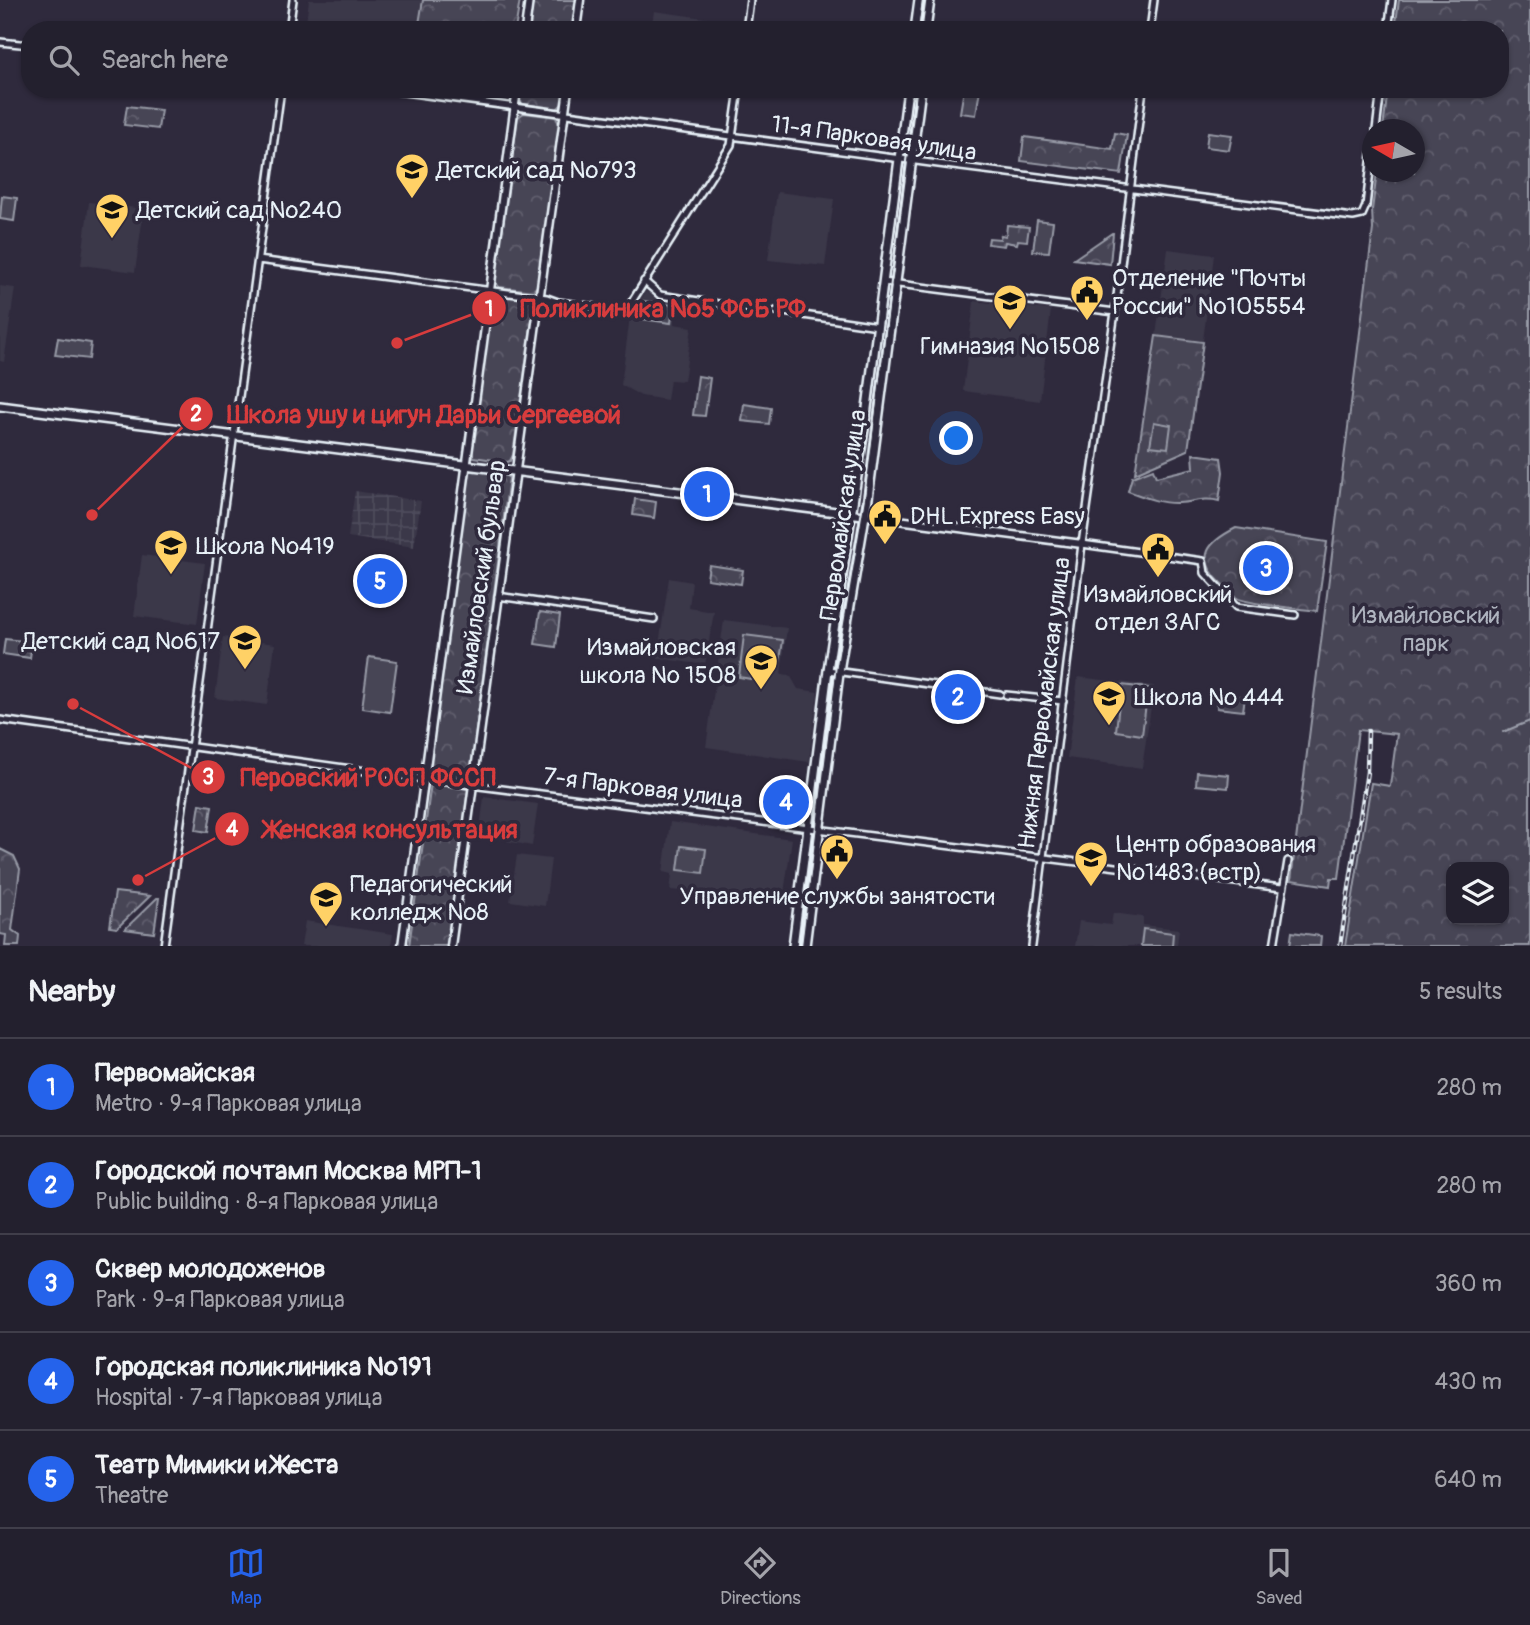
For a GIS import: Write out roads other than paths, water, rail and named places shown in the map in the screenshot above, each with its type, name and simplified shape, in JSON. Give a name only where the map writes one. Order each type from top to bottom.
[{"type":"main road","points":[[916,21],[919,0]]},
{"type":"main road","points":[[927,21],[930,0]]},
{"type":"main road","name":"Первомайская улица","points":[[793,946],[907,98]]},
{"type":"main road","name":"Первомайская улица","points":[[805,946],[840,671],[866,515],[920,98]]},
{"type":"main road","points":[[0,406],[852,514]]},
{"type":"street","points":[[290,21],[293,0]]},
{"type":"street","points":[[526,21],[529,0]]},
{"type":"street","points":[[577,21],[580,0]]},
{"type":"street","points":[[747,21],[750,0]]},
{"type":"street","points":[[1151,21],[1154,0]]},
{"type":"street","points":[[1389,21],[1392,0]]},
{"type":"street","points":[[0,42],[21,44]]},
{"type":"street","points":[[164,946],[280,98]]},
{"type":"street","name":"11-я Парковая улица","points":[[448,98],[1353,217],[1362,215],[1369,182]]},
{"type":"street","name":"Измайловский бульвар","points":[[402,946],[516,98]]},
{"type":"street","name":"Измайловский бульвар","points":[[451,946],[567,98]]},
{"type":"street","points":[[258,260],[490,290],[626,312],[731,145],[738,98]]},
{"type":"street","name":"Нижняя Первомайская улица","points":[[1031,946],[1142,98]]},
{"type":"street","points":[[1377,119],[1380,98]]},
{"type":"street","points":[[645,281],[660,295],[757,310]]},
{"type":"street","points":[[883,282],[1115,312]]},
{"type":"street","points":[[776,311],[878,326]]},
{"type":"street","points":[[852,514],[1203,561],[1205,573],[1236,607],[1295,615]]},
{"type":"street","points":[[498,597],[654,619]]},
{"type":"street","points":[[828,670],[1063,701]]},
{"type":"street","name":"7-я Парковая улица","points":[[0,720],[425,779],[1282,888]]},
{"type":"street","points":[[1274,946],[1288,861]]},
{"type":"waterway","points":[[1503,732],[1530,721]]},
{"type":"tram line","points":[[920,21],[923,0]]},
{"type":"tram line","points":[[801,946],[836,665],[864,498],[914,98]]},
{"type":"railway","points":[[1340,946],[1367,772],[1368,731]]},
{"type":"place","name":"Детский сад №793","points":[[412,200]]},
{"type":"place","name":"Детский сад №240","points":[[112,240]]},
{"type":"place","name":"Отделение \"Почты России\" №105554","points":[[1087,322]]},
{"type":"place","name":"Гимназия №1508","points":[[1010,331]]},
{"type":"place","name":"Поликлиника №5 ФСБ РФ","points":[[397,343]]},
{"type":"place","name":"Первомайская","points":[[707,494]]},
{"type":"place","name":"Школа ушу и цигун Дарьи Сергеевой","points":[[92,515]]},
{"type":"place","name":"DHL Express Easy","points":[[885,546]]},
{"type":"place","name":"Сквер молодоженов","points":[[1266,568]]},
{"type":"place","name":"Школа №419","points":[[171,576]]},
{"type":"place","name":"Измайловский отдел ЗАГС","points":[[1158,579]]},
{"type":"place","name":"Театр Мимики и Жеста","points":[[380,581]]},
{"type":"place","name":"Детский сад №617","points":[[245,671]]},
{"type":"place","name":"Измайловская школа № 1508","points":[[761,691]]},
{"type":"place","name":"Городской почтамп Москва МРП-1","points":[[958,697]]},
{"type":"place","name":"Перовский РОСП ФССП","points":[[73,704]]},
{"type":"place","name":"Школа № 444","points":[[1109,727]]},
{"type":"place","name":"Городская поликлиника №191","points":[[786,802]]},
{"type":"place","name":"Женская консультация","points":[[138,880]]},
{"type":"place","name":"Управление cлужбы занятости","points":[[837,881]]},
{"type":"place","name":"Центр образования №1483 (встр)","points":[[1091,888]]},
{"type":"place","name":"Педагогический колледж №8","points":[[326,928]]},
{"type":"park label","name":"Измайловский парк","points":[[1426,629]]}]
